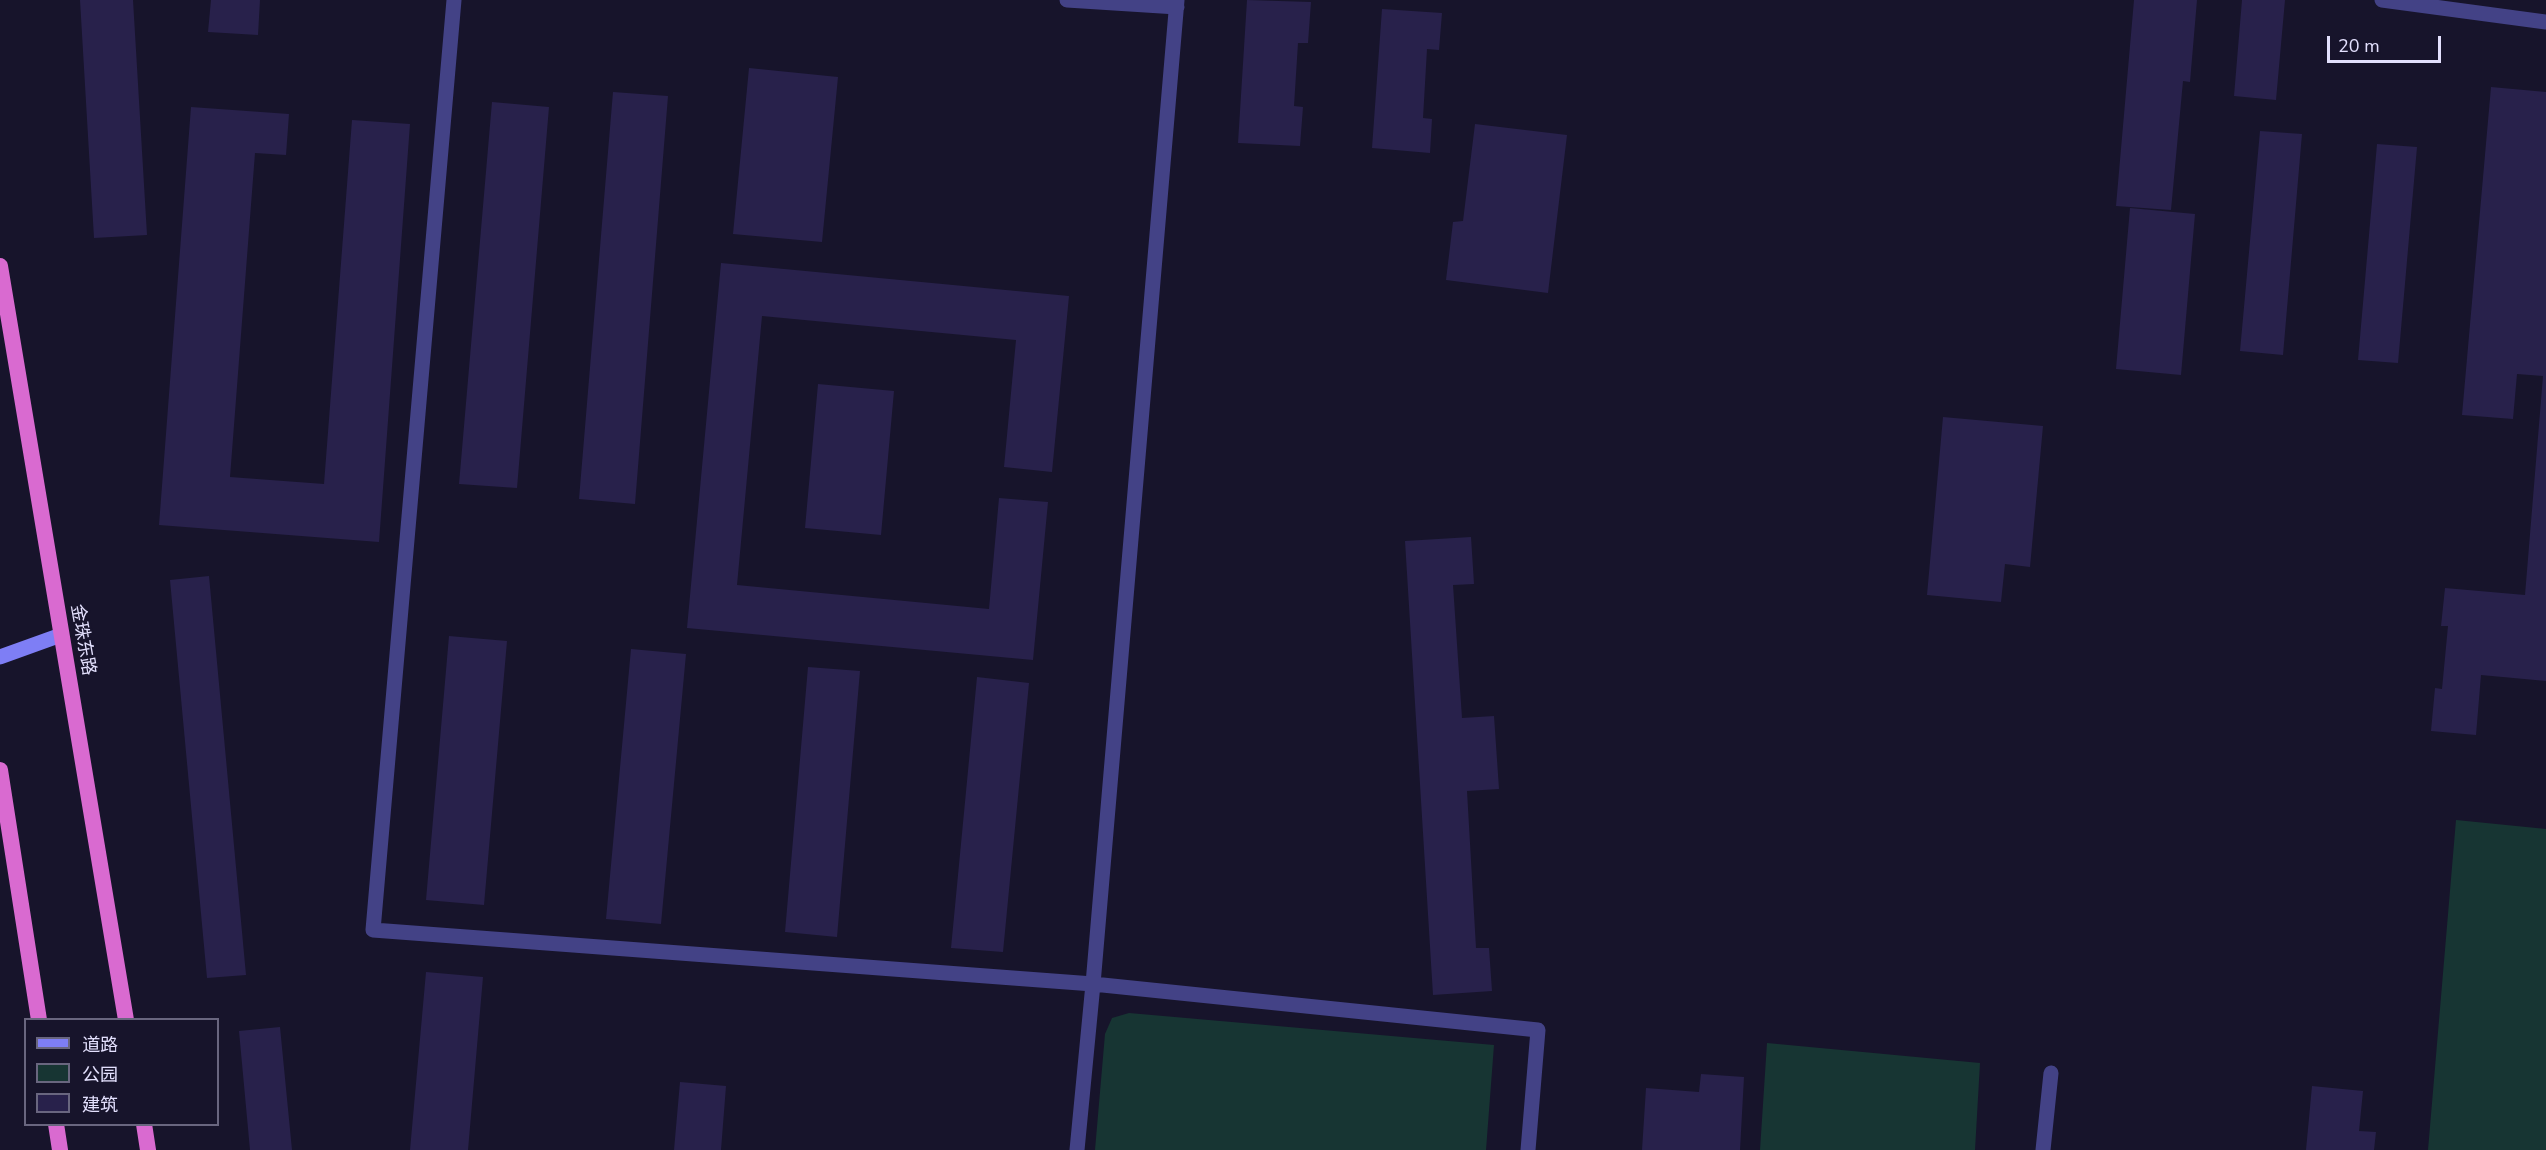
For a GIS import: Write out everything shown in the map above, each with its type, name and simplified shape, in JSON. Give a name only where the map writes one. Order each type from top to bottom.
[{"type":"highway","name":"金珠东路","points":[[0,266],[126,1018]]},
{"type":"highway","points":[[0,770],[39,1018]]},
{"type":"highway","points":[[56,1126],[60,1150]]},
{"type":"highway","points":[[144,1126],[148,1150]]},
{"type":"main road","points":[[0,657],[61,635]]},
{"type":"street","points":[[454,0],[373,930],[1093,984],[1538,1030],[1528,1150]]},
{"type":"street","points":[[1067,0],[1177,4],[1077,1150]]},
{"type":"street","points":[[2382,0],[2546,22]]},
{"type":"street","points":[[2043,1150],[2051,1073]]},
{"type":"green space","points":[[2456,820],[2546,829],[2546,1150],[2428,1150]]},
{"type":"green space","points":[[1129,1013],[1494,1045],[1486,1150],[1095,1150],[1105,1034],[1112,1018]]},
{"type":"green space","points":[[1767,1043],[1980,1063],[1975,1150],[1760,1150]]},
{"type":"building","points":[[80,0],[133,0],[147,235],[94,238]]},
{"type":"building","points":[[211,0],[260,0],[258,35],[208,32]]},
{"type":"building","points":[[1247,0],[1311,2],[1308,43],[1298,43],[1294,106],[1303,107],[1300,146],[1238,143]]},
{"type":"building","points":[[2134,0],[2197,0],[2190,82],[2183,81],[2171,210],[2116,206]]},
{"type":"building","points":[[2242,0],[2285,0],[2276,100],[2234,96]]},
{"type":"building","points":[[1382,9],[1442,13],[1439,50],[1427,49],[1423,118],[1432,119],[1430,153],[1372,148]]},
{"type":"building","points":[[749,68],[838,77],[822,242],[733,234]]},
{"type":"building","points":[[2491,87],[2546,92],[2546,681],[2481,675],[2476,735],[2431,731],[2435,688],[2442,689],[2448,626],[2441,626],[2445,588],[2525,595],[2543,376],[2517,374],[2513,419],[2462,415]]},
{"type":"building","points":[[613,92],[668,96],[635,504],[579,499]]},
{"type":"building","points":[[492,102],[549,107],[517,488],[459,484]]},
{"type":"building","points":[[191,107],[289,114],[286,155],[255,153],[230,477],[324,484],[352,120],[410,124],[379,542],[159,525]]},
{"type":"building","points":[[1475,124],[1567,135],[1548,293],[1446,280],[1453,222],[1463,221]]},
{"type":"building","points":[[2260,131],[2302,134],[2283,355],[2240,351]]},
{"type":"building","points":[[2377,144],[2417,147],[2398,363],[2358,360]]},
{"type":"building","points":[[2130,208],[2195,214],[2181,375],[2116,369]]},
{"type":"building","points":[[721,263],[1069,296],[1052,472],[1004,467],[1016,340],[762,316],[737,585],[989,609],[999,498],[1048,502],[1033,660],[687,628]]},
{"type":"building","points":[[818,384],[894,391],[881,535],[805,528]]},
{"type":"building","points":[[1943,417],[2043,426],[2030,567],[2005,564],[2001,602],[1927,595]]},
{"type":"building","points":[[1471,537],[1474,584],[1453,585],[1462,718],[1494,716],[1499,789],[1467,791],[1476,948],[1489,948],[1492,991],[1433,995],[1405,541]]},
{"type":"building","points":[[209,576],[246,975],[207,978],[170,580]]},
{"type":"building","points":[[449,636],[507,641],[484,905],[426,900]]},
{"type":"building","points":[[631,649],[686,654],[661,924],[606,919]]},
{"type":"building","points":[[808,667],[860,671],[837,937],[785,932]]},
{"type":"building","points":[[977,677],[1029,683],[1003,952],[951,948]]},
{"type":"building","points":[[426,972],[483,977],[468,1150],[410,1150]]},
{"type":"building","points":[[280,1027],[292,1150],[250,1150],[239,1031]]},
{"type":"building","points":[[1701,1074],[1744,1077],[1740,1150],[1642,1150],[1646,1088],[1699,1092]]},
{"type":"building","points":[[680,1082],[726,1086],[721,1150],[674,1150]]},
{"type":"building","points":[[2312,1086],[2363,1091],[2359,1131],[2376,1132],[2374,1150],[2306,1150]]}]
